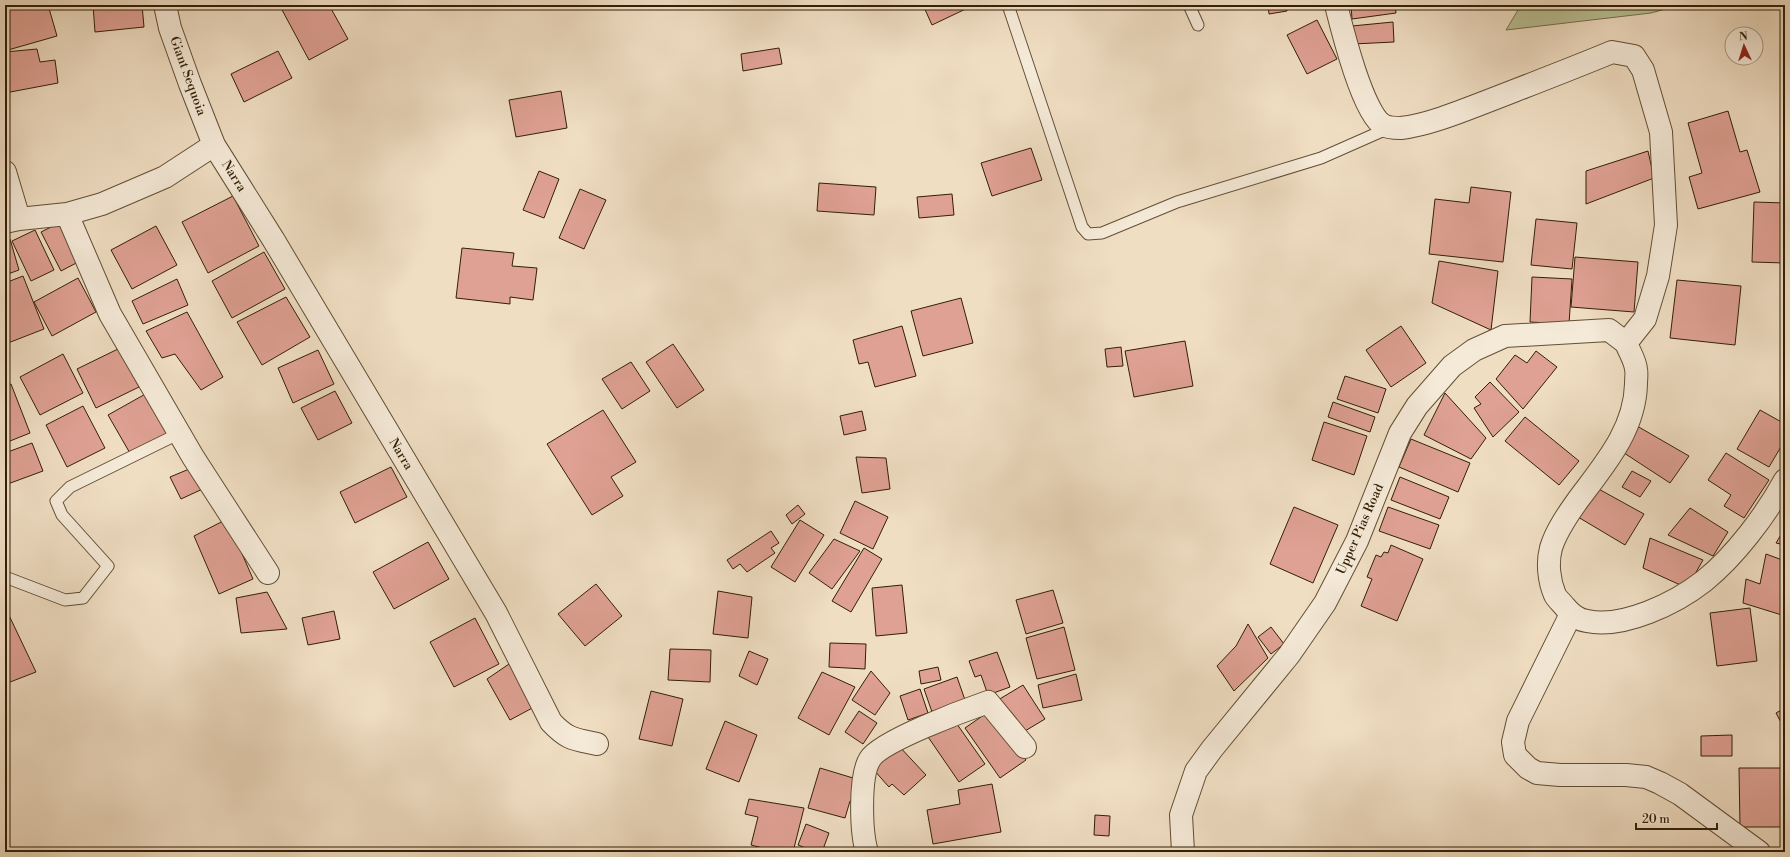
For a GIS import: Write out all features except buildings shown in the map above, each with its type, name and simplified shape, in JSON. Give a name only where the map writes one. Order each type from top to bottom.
[{"type":"street","name":"Giant Sequoia","points":[[165,5],[175,42],[214,145]]},
{"type":"street","points":[[1336,5],[1344,37],[1365,98],[1377,120],[1390,128],[1401,128],[1448,116],[1612,52],[1634,56],[1643,70],[1661,132],[1666,225],[1658,276],[1645,319],[1626,343],[1636,368],[1636,393],[1632,416],[1607,461],[1566,516],[1551,548],[1549,567],[1551,582],[1556,597],[1571,614],[1585,621],[1604,623],[1629,618],[1657,608],[1688,592],[1716,569],[1744,539],[1771,504],[1785,480]]},
{"type":"street","points":[[5,172],[12,220],[67,214],[102,204],[158,180],[214,145]]},
{"type":"street","name":"Narra","points":[[214,145],[273,239],[496,613],[551,722],[571,739],[598,744]]},
{"type":"street","points":[[67,214],[110,314],[180,433],[268,573]]},
{"type":"street","name":"Upper Pias Road","points":[[1183,852],[1181,815],[1196,771],[1212,749],[1289,655],[1326,603],[1357,541],[1400,433],[1417,406],[1435,384],[1452,366],[1474,350],[1505,336],[1609,330],[1626,343]]},
{"type":"street","points":[[1571,614],[1518,722],[1513,742],[1515,755],[1528,768],[1537,773],[1560,775],[1626,775],[1646,777],[1680,794],[1759,852]]},
{"type":"street","points":[[867,852],[862,812],[865,774],[870,758],[883,748],[941,720],[988,702],[1025,747]]},
{"type":"lane","points":[[1008,5],[1082,227],[1088,234],[1102,233],[1177,202],[1321,158],[1390,128]]},
{"type":"lane","points":[[1189,5],[1198,25]]},
{"type":"lane","points":[[5,577],[65,600],[83,598],[108,566],[62,514],[56,501],[70,487],[180,433]]},
{"type":"green space","points":[[1521,5],[1680,5],[1651,13],[1506,30]]}]
